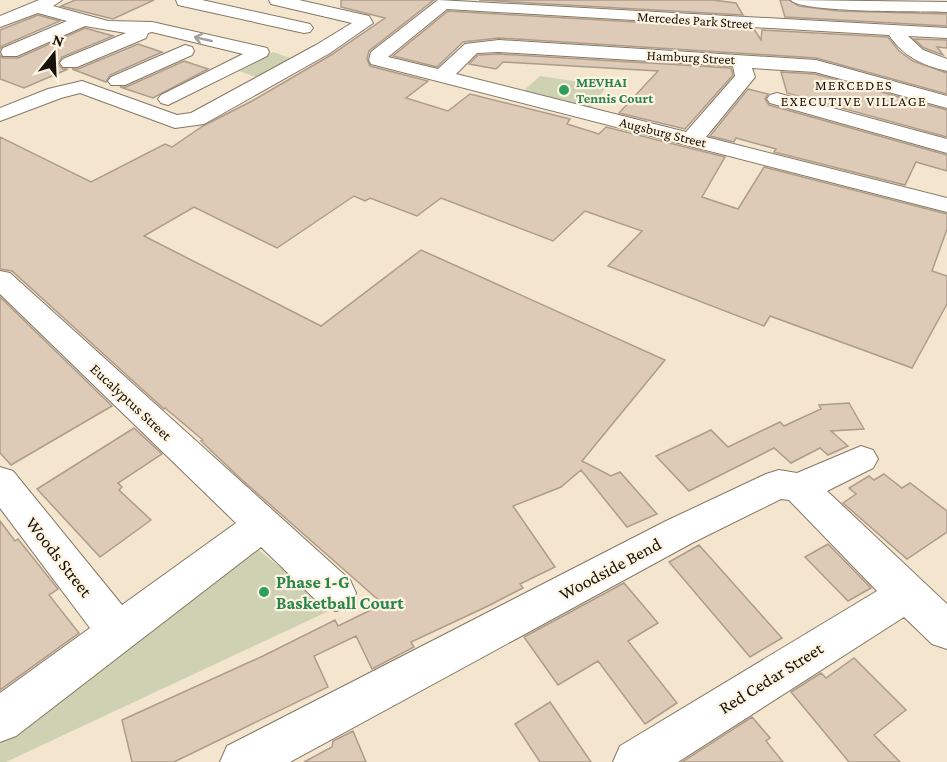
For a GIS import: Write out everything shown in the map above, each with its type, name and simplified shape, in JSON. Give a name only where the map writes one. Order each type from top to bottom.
[{"type":"street","points":[[0,22],[54,0]]},
{"type":"street","points":[[0,115],[55,93],[82,87],[175,122],[185,122],[196,119],[285,70],[364,23],[363,20],[277,0]]},
{"type":"street","points":[[799,0],[833,4],[924,3],[947,7]]},
{"type":"street","points":[[69,63],[142,28],[186,1],[312,23],[281,43]]},
{"type":"street","name":"Mercedes Park Street","points":[[446,2],[783,25],[947,33]]},
{"type":"street","name":"Augsburg Street","points":[[446,2],[378,56],[378,60],[947,206]]},
{"type":"street","points":[[36,7],[85,20],[142,28],[152,27],[260,52],[168,99]]},
{"type":"street","points":[[777,7],[783,25]]},
{"type":"street","points":[[10,52],[85,20]]},
{"type":"street","points":[[142,28],[185,51],[234,66]]},
{"type":"street","points":[[894,30],[916,55],[947,65]]},
{"type":"street","name":"Hamburg Street","points":[[441,77],[472,48],[482,46],[821,66],[947,102]]},
{"type":"street","points":[[885,48],[909,49]]},
{"type":"street","points":[[118,81],[185,51]]},
{"type":"street","points":[[692,139],[745,77],[741,60]]},
{"type":"street","points":[[777,99],[947,146]]},
{"type":"street","name":"Eucalyptus Street","points":[[0,279],[336,593]]},
{"type":"street","points":[[861,459],[800,488],[906,594],[947,630]]},
{"type":"street","name":"Woods Street","points":[[0,481],[119,633]]},
{"type":"street","name":"Woodside Bend","points":[[243,762],[679,532],[769,488],[782,484],[800,488]]},
{"type":"street","points":[[0,720],[262,525]]},
{"type":"street","name":"Red Cedar Street","points":[[636,762],[906,594]]},
{"type":"green space","points":[[273,52],[293,59],[256,77],[236,70]]},
{"type":"green space","name":"MEVHAI Tennis Court","points":[[540,76],[607,86],[589,110],[520,94]]},
{"type":"green space","points":[[256,548],[333,609],[6,762],[0,762],[0,730]]},
{"type":"building","points":[[75,0],[154,0],[113,19],[61,6]]},
{"type":"building","points":[[341,0],[434,0],[369,51],[367,59],[370,66],[428,81],[406,98],[448,111],[470,94],[570,119],[567,124],[599,134],[606,127],[725,157],[702,197],[738,209],[764,167],[947,214],[947,229],[932,271],[947,276],[947,304],[912,368],[770,316],[764,326],[608,266],[642,231],[585,211],[553,241],[441,198],[417,216],[370,198],[365,201],[354,196],[277,248],[194,207],[144,236],[321,326],[421,250],[665,360],[582,461],[611,476],[620,472],[657,514],[627,527],[581,470],[561,487],[513,506],[555,567],[520,584],[523,588],[411,642],[414,647],[372,669],[356,636],[314,656],[328,687],[174,762],[132,762],[122,720],[263,656],[335,620],[338,626],[383,604],[241,479],[201,441],[203,440],[164,409],[12,271],[0,269],[0,137],[91,182],[165,144],[172,147],[203,126],[252,101],[331,55],[385,18],[341,7]]},
{"type":"building","points":[[479,0],[713,0],[736,3],[743,15]]},
{"type":"building","points":[[780,0],[789,0],[799,6],[838,11],[947,14],[947,26],[785,17]]},
{"type":"building","points":[[448,11],[754,29],[761,40],[762,30],[888,37],[899,51],[913,61],[947,73],[947,94],[816,58],[499,38],[463,42],[437,67],[393,56]]},
{"type":"building","points":[[38,15],[60,21],[2,46],[0,49],[0,30]]},
{"type":"building","points":[[85,28],[113,36],[62,57],[58,64],[63,69],[68,69],[24,88],[0,79],[0,55],[3,58],[18,58]]},
{"type":"building","points":[[914,39],[947,40],[947,48],[937,47],[943,55],[924,48]]},
{"type":"building","points":[[138,44],[162,52],[110,75],[106,82],[72,69],[78,69]]},
{"type":"building","points":[[499,54],[731,68],[733,75],[685,129],[619,113],[658,71],[503,62],[496,69],[469,64],[478,55]]},
{"type":"building","points":[[184,61],[208,69],[153,98],[120,87],[126,87]]},
{"type":"building","points":[[781,72],[815,74],[947,110],[947,137],[787,93]]},
{"type":"building","points":[[748,89],[768,94],[765,99],[769,105],[947,155],[947,171],[916,162],[905,185],[774,152],[776,149],[736,138],[734,142],[710,136]]},
{"type":"building","points":[[0,297],[112,406],[11,465],[0,453]]},
{"type":"building","points":[[849,403],[864,429],[831,431],[848,446],[828,455],[820,448],[791,463],[774,448],[689,491],[656,456],[711,430],[728,447],[780,422],[784,426],[821,409],[819,405]]},
{"type":"building","points":[[134,428],[162,454],[118,483],[122,487],[119,490],[151,520],[100,557],[37,489]]},
{"type":"building","points":[[884,474],[902,488],[910,483],[947,511],[947,532],[907,559],[843,503],[856,494],[849,488],[869,476],[874,480]]},
{"type":"building","points":[[0,521],[15,541],[18,539],[58,589],[49,595],[79,633],[0,690]]},
{"type":"building","points":[[828,544],[871,588],[848,601],[805,557]]},
{"type":"building","points":[[699,545],[782,638],[750,657],[669,562]]},
{"type":"building","points":[[624,583],[658,623],[628,641],[677,703],[645,724],[598,661],[558,685],[524,637]]},
{"type":"building","points":[[854,658],[906,710],[874,735],[900,762],[849,762],[791,692],[821,673],[826,678]]},
{"type":"building","points":[[550,702],[591,762],[540,762],[515,724]]},
{"type":"building","points":[[752,717],[770,738],[766,741],[783,762],[682,762]]},
{"type":"building","points":[[353,731],[366,762],[304,762],[332,747],[333,741]]},
{"type":"place","name":"MEVHAI Tennis Court","points":[[564,90]]},
{"type":"place","name":"Phase 1-G Basketball Court","points":[[264,592]]},
{"type":"district","name":"MERCEDES EXECUTIVE VILLAGE","points":[[854,94]]}]
